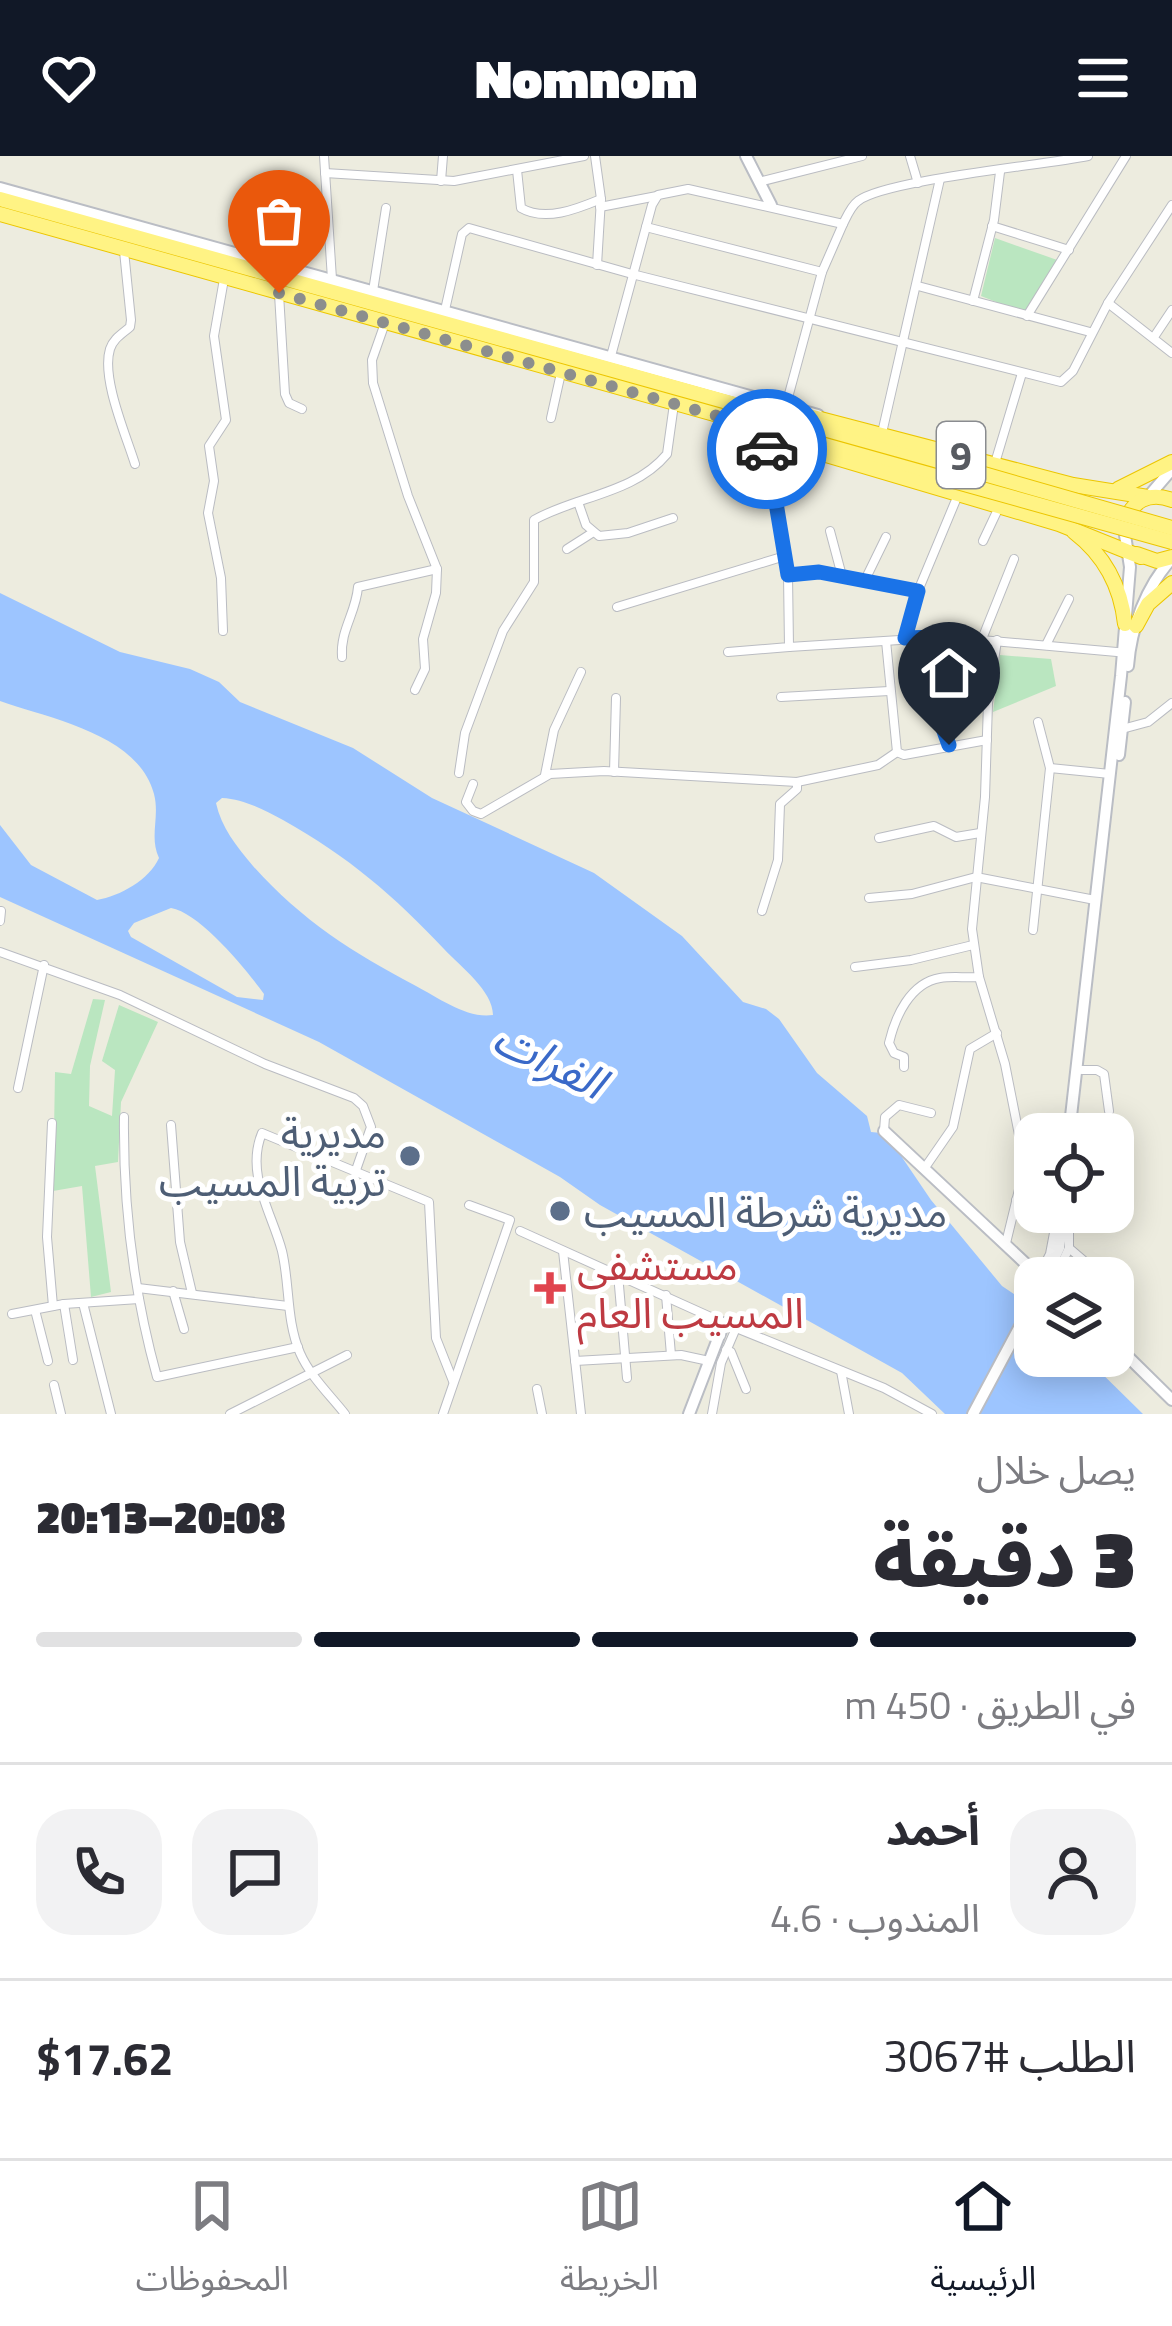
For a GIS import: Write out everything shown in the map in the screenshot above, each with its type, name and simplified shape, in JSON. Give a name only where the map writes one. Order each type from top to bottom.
[{"type":"highway","name":"9","points":[[0,200],[657,391],[678,405],[766,430],[1172,528]]},
{"type":"highway","name":"9","points":[[0,214],[561,372],[833,420],[1101,490],[1172,500]]},
{"type":"highway","points":[[678,405],[689,391]]},
{"type":"highway","name":"9","points":[[780,409],[940,470],[1172,542]]},
{"type":"highway","name":"9","points":[[766,430],[828,458],[1154,555]]},
{"type":"highway","points":[[1101,490],[1128,487],[1172,465]]},
{"type":"highway","points":[[1148,497],[1131,508],[1154,555]]},
{"type":"highway","points":[[1059,524],[1104,563],[1130,625]]},
{"type":"highway","points":[[1130,625],[1172,583]]},
{"type":"main road","points":[[746,156],[771,205]]},
{"type":"main road","points":[[0,188],[611,356],[780,409]]},
{"type":"main road","points":[[1148,497],[1172,465]]},
{"type":"main road","points":[[1130,625],[1154,583],[1154,555]]},
{"type":"main road","points":[[1074,1113],[1130,625],[1154,555]]},
{"type":"main road","points":[[1075,1113],[1122,729],[1126,653]]},
{"type":"main road","points":[[884,1132],[1020,1257]]},
{"type":"main road","points":[[689,1414],[730,1325]]},
{"type":"main road","points":[[973,1414],[1014,1337]]},
{"type":"main road","points":[[1134,1363],[1172,1400]]},
{"type":"street","points":[[324,156],[332,279]]},
{"type":"street","points":[[442,181],[443,156]]},
{"type":"street","points":[[325,173],[442,181],[584,156]]},
{"type":"street","points":[[596,156],[597,265]]},
{"type":"street","points":[[757,183],[862,156]]},
{"type":"street","points":[[910,156],[918,183]]},
{"type":"street","points":[[780,409],[822,272],[854,202],[918,183],[1000,172],[1033,161],[1088,156]]},
{"type":"street","points":[[1027,316],[1126,156]]},
{"type":"street","points":[[518,170],[521,208],[528,213],[558,213],[688,189],[842,224]]},
{"type":"street","points":[[973,302],[1000,172]]},
{"type":"street","points":[[882,434],[940,179]]},
{"type":"street","points":[[611,356],[658,195]]},
{"type":"street","points":[[445,310],[464,229],[1061,382],[1067,380],[1090,332],[1172,205]]},
{"type":"street","points":[[373,291],[386,208]]},
{"type":"street","points":[[992,226],[1069,250]]},
{"type":"street","points":[[646,227],[822,272]]},
{"type":"street","points":[[124,249],[130,327],[112,343],[109,359],[135,464]]},
{"type":"street","points":[[223,631],[221,578],[208,505],[214,481],[209,446],[226,420],[214,336],[225,278]]},
{"type":"street","points":[[918,286],[1090,332]]},
{"type":"street","points":[[279,293],[285,394],[302,409]]},
{"type":"street","points":[[1108,303],[1172,352]]},
{"type":"street","points":[[1154,337],[1172,310]]},
{"type":"street","points":[[385,322],[372,360],[373,383],[408,496],[437,569],[436,593],[423,639],[425,669],[415,689]]},
{"type":"street","points":[[551,418],[561,372]]},
{"type":"street","points":[[994,464],[1022,373]]},
{"type":"street","points":[[459,772],[465,733],[503,631],[535,582],[534,520],[627,484],[662,460],[678,405]]},
{"type":"street","points":[[766,430],[788,575],[789,647]]},
{"type":"street","points":[[905,638],[918,591],[958,495]]},
{"type":"street","points":[[578,502],[592,533]]},
{"type":"street","points":[[983,542],[1000,506]]},
{"type":"street","points":[[568,549],[592,533],[608,537],[673,518]]},
{"type":"street","points":[[830,531],[842,576]]},
{"type":"street","points":[[865,580],[886,538]]},
{"type":"street","points":[[617,607],[785,556]]},
{"type":"street","points":[[982,640],[1014,559]]},
{"type":"street","points":[[342,657],[343,631],[358,587],[437,569]]},
{"type":"street","points":[[788,575],[819,572],[918,591]]},
{"type":"street","points":[[1046,645],[1069,598]]},
{"type":"street","points":[[940,637],[935,706],[949,745]]},
{"type":"street","points":[[728,652],[940,637],[1126,653]]},
{"type":"street","points":[[997,640],[974,945],[1014,1118]]},
{"type":"street","points":[[886,641],[897,752]]},
{"type":"street","points":[[545,776],[554,730],[581,672]]},
{"type":"street","points":[[782,697],[889,691]]},
{"type":"street","points":[[614,772],[616,698]]},
{"type":"street","points":[[1122,729],[1148,722],[1172,703]]},
{"type":"street","points":[[1033,930],[1050,768],[1038,722]]},
{"type":"street","points":[[897,752],[904,755],[987,740]]},
{"type":"street","points":[[473,784],[466,802],[481,814],[545,776],[581,771],[797,782],[878,765],[897,752]]},
{"type":"street","points":[[1050,768],[1110,774]]},
{"type":"street","points":[[762,911],[778,860],[780,804],[793,794],[797,782]]},
{"type":"street","points":[[879,838],[934,826],[956,837],[980,833]]},
{"type":"street","points":[[868,898],[976,877],[1095,900]]},
{"type":"street","points":[[0,921],[2,911]]},
{"type":"street","points":[[855,967],[974,945]]},
{"type":"street","points":[[0,952],[120,995],[265,1064],[354,1098],[371,1126],[356,1170]]},
{"type":"street","points":[[18,1088],[44,965]]},
{"type":"street","points":[[904,1067],[904,1057],[889,1043],[905,1002],[938,978],[979,977]]},
{"type":"street","points":[[923,1170],[952,1127],[970,1049],[997,1033]]},
{"type":"street","points":[[1082,1070],[1104,1074],[1109,1111]]},
{"type":"street","points":[[884,1132],[886,1117],[899,1105],[931,1113]]},
{"type":"street","points":[[124,1117],[125,1174],[139,1293],[157,1377],[298,1347]]},
{"type":"street","points":[[52,1123],[47,1237],[73,1360]]},
{"type":"street","points":[[171,1125],[181,1242],[192,1293]]},
{"type":"street","points":[[345,1414],[298,1347],[282,1252],[266,1211],[256,1162],[262,1133],[428,1202],[436,1338],[453,1381]]},
{"type":"street","points":[[443,1414],[510,1220],[469,1205]]},
{"type":"street","points":[[1006,1243],[1014,1209]]},
{"type":"street","points":[[520,1231],[921,1405],[932,1414]]},
{"type":"street","points":[[1065,1257],[1067,1233]]},
{"type":"street","points":[[1069,1248],[1080,1257]]},
{"type":"street","points":[[563,1251],[580,1414]]},
{"type":"street","points":[[618,1274],[628,1378]]},
{"type":"street","points":[[12,1314],[173,1291],[288,1306]]},
{"type":"street","points":[[173,1291],[184,1329]]},
{"type":"street","points":[[666,1295],[671,1355]]},
{"type":"street","points":[[83,1304],[111,1414]]},
{"type":"street","points":[[34,1310],[48,1361]]},
{"type":"street","points":[[712,1414],[730,1325]]},
{"type":"street","points":[[726,1350],[746,1389]]},
{"type":"street","points":[[230,1414],[347,1355]]},
{"type":"street","points":[[575,1361],[671,1355],[710,1360]]},
{"type":"street","points":[[841,1371],[849,1414]]},
{"type":"street","points":[[54,1385],[61,1414]]},
{"type":"street","points":[[537,1389],[542,1414]]},
{"type":"green space","points":[[995,238],[1060,261],[1024,313],[981,296]]},
{"type":"green space","points":[[1000,655],[1051,659],[1056,686],[993,712]]},
{"type":"green space","points":[[93,999],[105,1000],[90,1066],[89,1106],[112,1116],[115,1070],[102,1061],[119,1005],[158,1022],[121,1102],[118,1162],[95,1166],[111,1292],[91,1297],[82,1186],[53,1191],[55,1072],[71,1074]]},
{"type":"water","name":"الفرات","points":[[0,593],[120,652],[190,669],[219,682],[240,702],[353,748],[432,798],[594,873],[682,936],[743,1002],[779,1019],[817,1073],[867,1116],[871,1132],[881,1133],[893,1144],[931,1200],[1002,1286],[1014,1294],[1014,1377],[1105,1377],[1143,1414],[945,1414],[902,1373],[319,1042],[0,897],[0,825],[31,865],[97,900],[133,886],[159,858],[154,794],[145,774],[112,743],[0,701]],"holes":[[[222,798],[246,803],[329,848],[369,878],[475,980],[488,997],[493,1015],[473,1014],[444,1002],[309,919],[253,866],[226,828],[216,803]],[[171,908],[183,912],[222,944],[264,994],[263,1000],[237,997],[128,931],[134,923]]]},
{"type":"way so far","points":[[279,293],[764,429],[767,449]]},
{"type":"place","name":"مديرية تربية المسيب","points":[[410,1156]]},
{"type":"place","name":"مديرية شرطة المسيب","points":[[560,1211]]},
{"type":"place","name":"مستشفى المسيب العام","points":[[550,1288]]},
{"type":"route","points":[[767,449],[788,575],[819,572],[918,591],[905,638],[940,637],[935,706],[949,745]]}]
